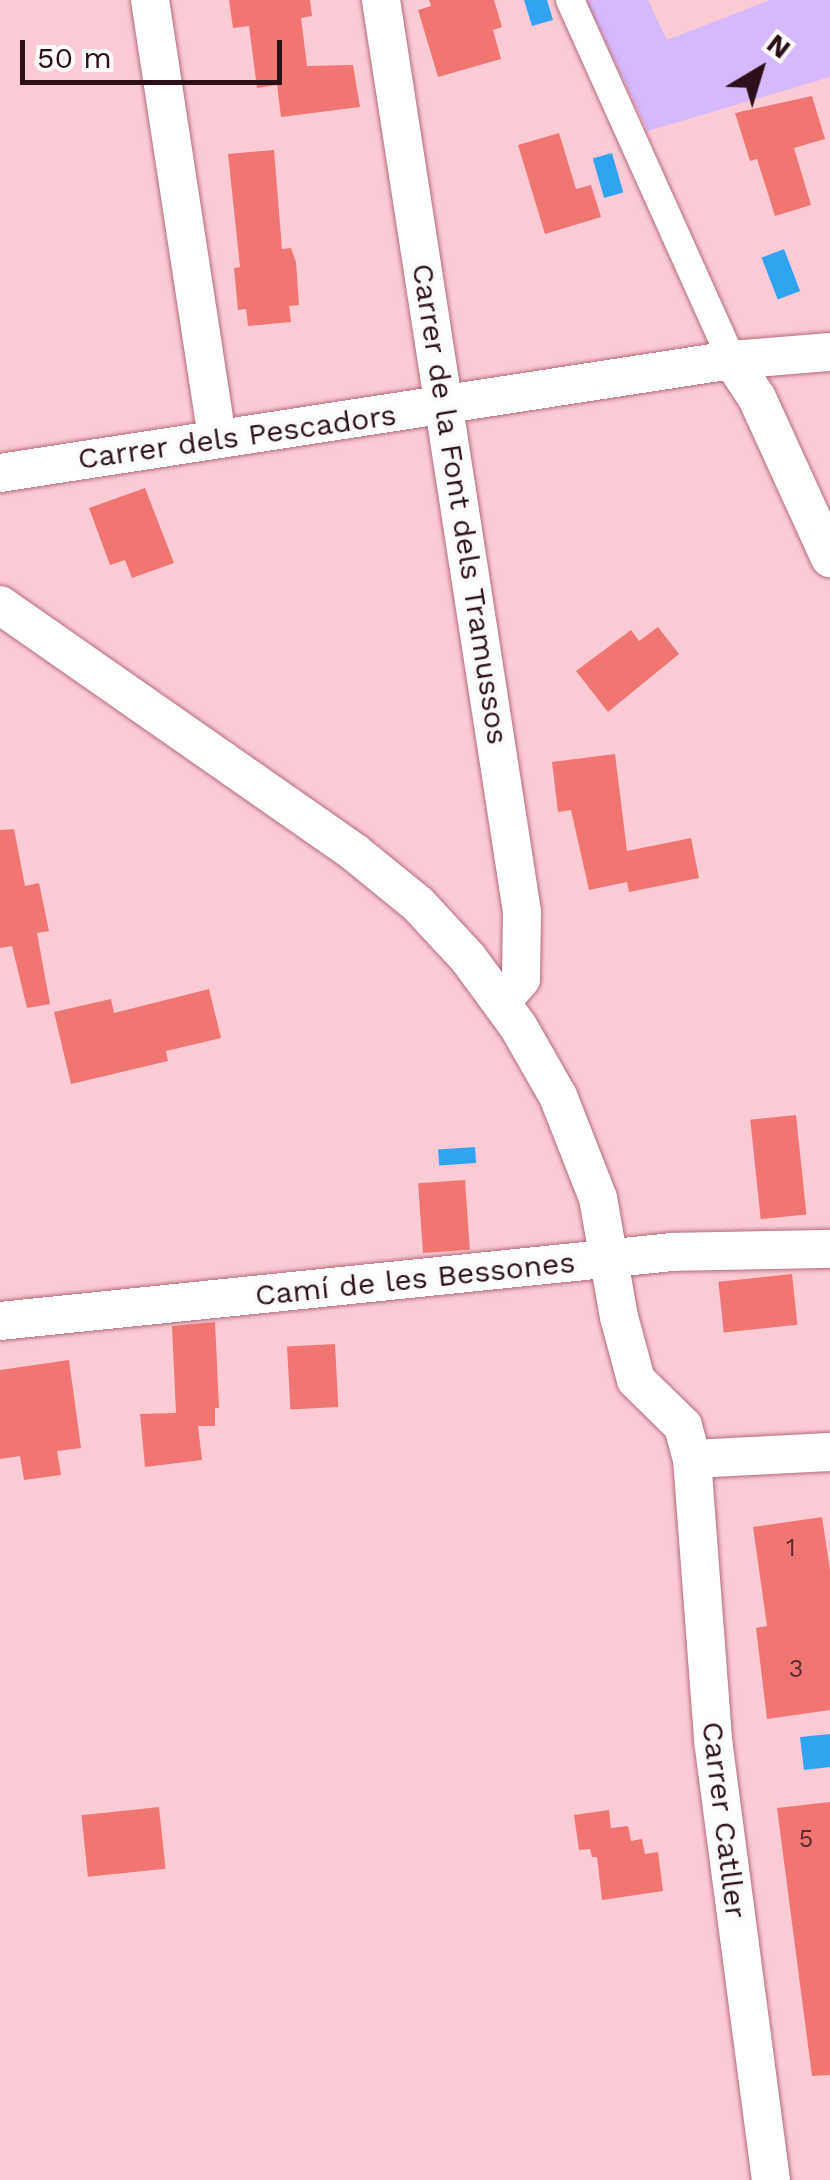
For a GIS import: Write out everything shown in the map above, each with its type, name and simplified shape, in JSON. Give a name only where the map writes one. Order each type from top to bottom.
[{"type":"street","points":[[150,0],[216,438]]},
{"type":"street","name":"Carrer de la Font dels Tramussos","points":[[381,0],[522,912],[521,978],[501,1002]]},
{"type":"street","points":[[570,0],[732,360],[757,398],[830,558]]},
{"type":"street","name":"Carrer dels Pescadors","points":[[0,473],[732,360],[830,352]]},
{"type":"street","points":[[0,605],[354,852],[418,904],[468,958],[536,1054],[576,1137],[598,1198],[636,1380],[683,1426],[692,1459],[830,1452]]},
{"type":"street","name":"Camí de les Bessones","points":[[0,1322],[672,1252],[830,1249]]},
{"type":"street","name":"Carrer Catller","points":[[692,1459],[712,1740],[771,2180]]},
{"type":"shaded area","points":[[586,0],[648,0],[667,40],[770,0],[830,0],[830,77],[648,131]]},
{"type":"water","points":[[524,0],[547,0],[553,20],[532,26]]},
{"type":"water","points":[[612,153],[623,192],[604,198],[593,159]]},
{"type":"water","points":[[784,249],[800,291],[778,300],[762,258]]},
{"type":"water","points":[[475,1147],[476,1163],[439,1166],[438,1150]]},
{"type":"water","points":[[830,1734],[830,1767],[804,1770],[800,1737]]},
{"type":"building","points":[[229,0],[310,0],[312,16],[301,18],[307,66],[353,65],[360,107],[281,117],[277,85],[257,88],[249,26],[233,28]]},
{"type":"building","points":[[429,0],[494,0],[502,27],[493,30],[501,59],[438,77],[418,10],[431,6]]},
{"type":"building","points":[[812,96],[825,139],[794,148],[811,205],[775,216],[757,159],[750,161],[735,113]]},
{"type":"building","points":[[559,133],[576,189],[591,185],[601,217],[545,234],[518,145]]},
{"type":"building","points":[[274,150],[282,249],[291,248],[296,262],[299,305],[289,306],[291,322],[248,326],[246,309],[238,310],[234,268],[240,267],[228,154]]},
{"type":"building","points":[[145,488],[174,563],[132,578],[125,560],[110,565],[89,508]]},
{"type":"building","points":[[658,627],[679,654],[608,712],[576,671],[631,630],[639,641]]},
{"type":"building","points":[[615,754],[627,851],[691,838],[699,878],[629,892],[627,882],[589,890],[571,810],[558,812],[552,762]]},
{"type":"building","points":[[14,829],[25,886],[39,883],[49,931],[37,933],[50,1004],[27,1008],[12,946],[0,948],[0,830]]},
{"type":"building","points":[[209,989],[221,1038],[166,1051],[168,1061],[71,1084],[54,1012],[111,999],[114,1013]]},
{"type":"building","points":[[796,1115],[806,1214],[761,1219],[750,1120]]},
{"type":"building","points":[[465,1180],[470,1250],[423,1253],[418,1183]]},
{"type":"building","points":[[792,1274],[797,1325],[724,1332],[718,1282]]},
{"type":"building","points":[[215,1322],[219,1408],[215,1408],[215,1426],[198,1426],[202,1460],[145,1467],[140,1414],[176,1413],[172,1326]]},
{"type":"building","points":[[335,1344],[338,1407],[290,1409],[287,1347]]},
{"type":"building","points":[[69,1360],[81,1448],[57,1451],[61,1475],[24,1480],[20,1456],[0,1459],[0,1370]]},
{"type":"building","points":[[822,1517],[830,1570],[830,1710],[767,1719],[756,1628],[767,1626],[753,1527]]},
{"type":"building","points":[[830,1802],[830,2075],[812,2076],[777,1808]]},
{"type":"building","points":[[159,1807],[165,1869],[88,1877],[81,1815]]},
{"type":"building","points":[[609,1810],[611,1828],[628,1826],[631,1841],[642,1839],[645,1854],[658,1852],[663,1891],[602,1900],[597,1857],[592,1857],[590,1849],[579,1850],[574,1815]]}]
